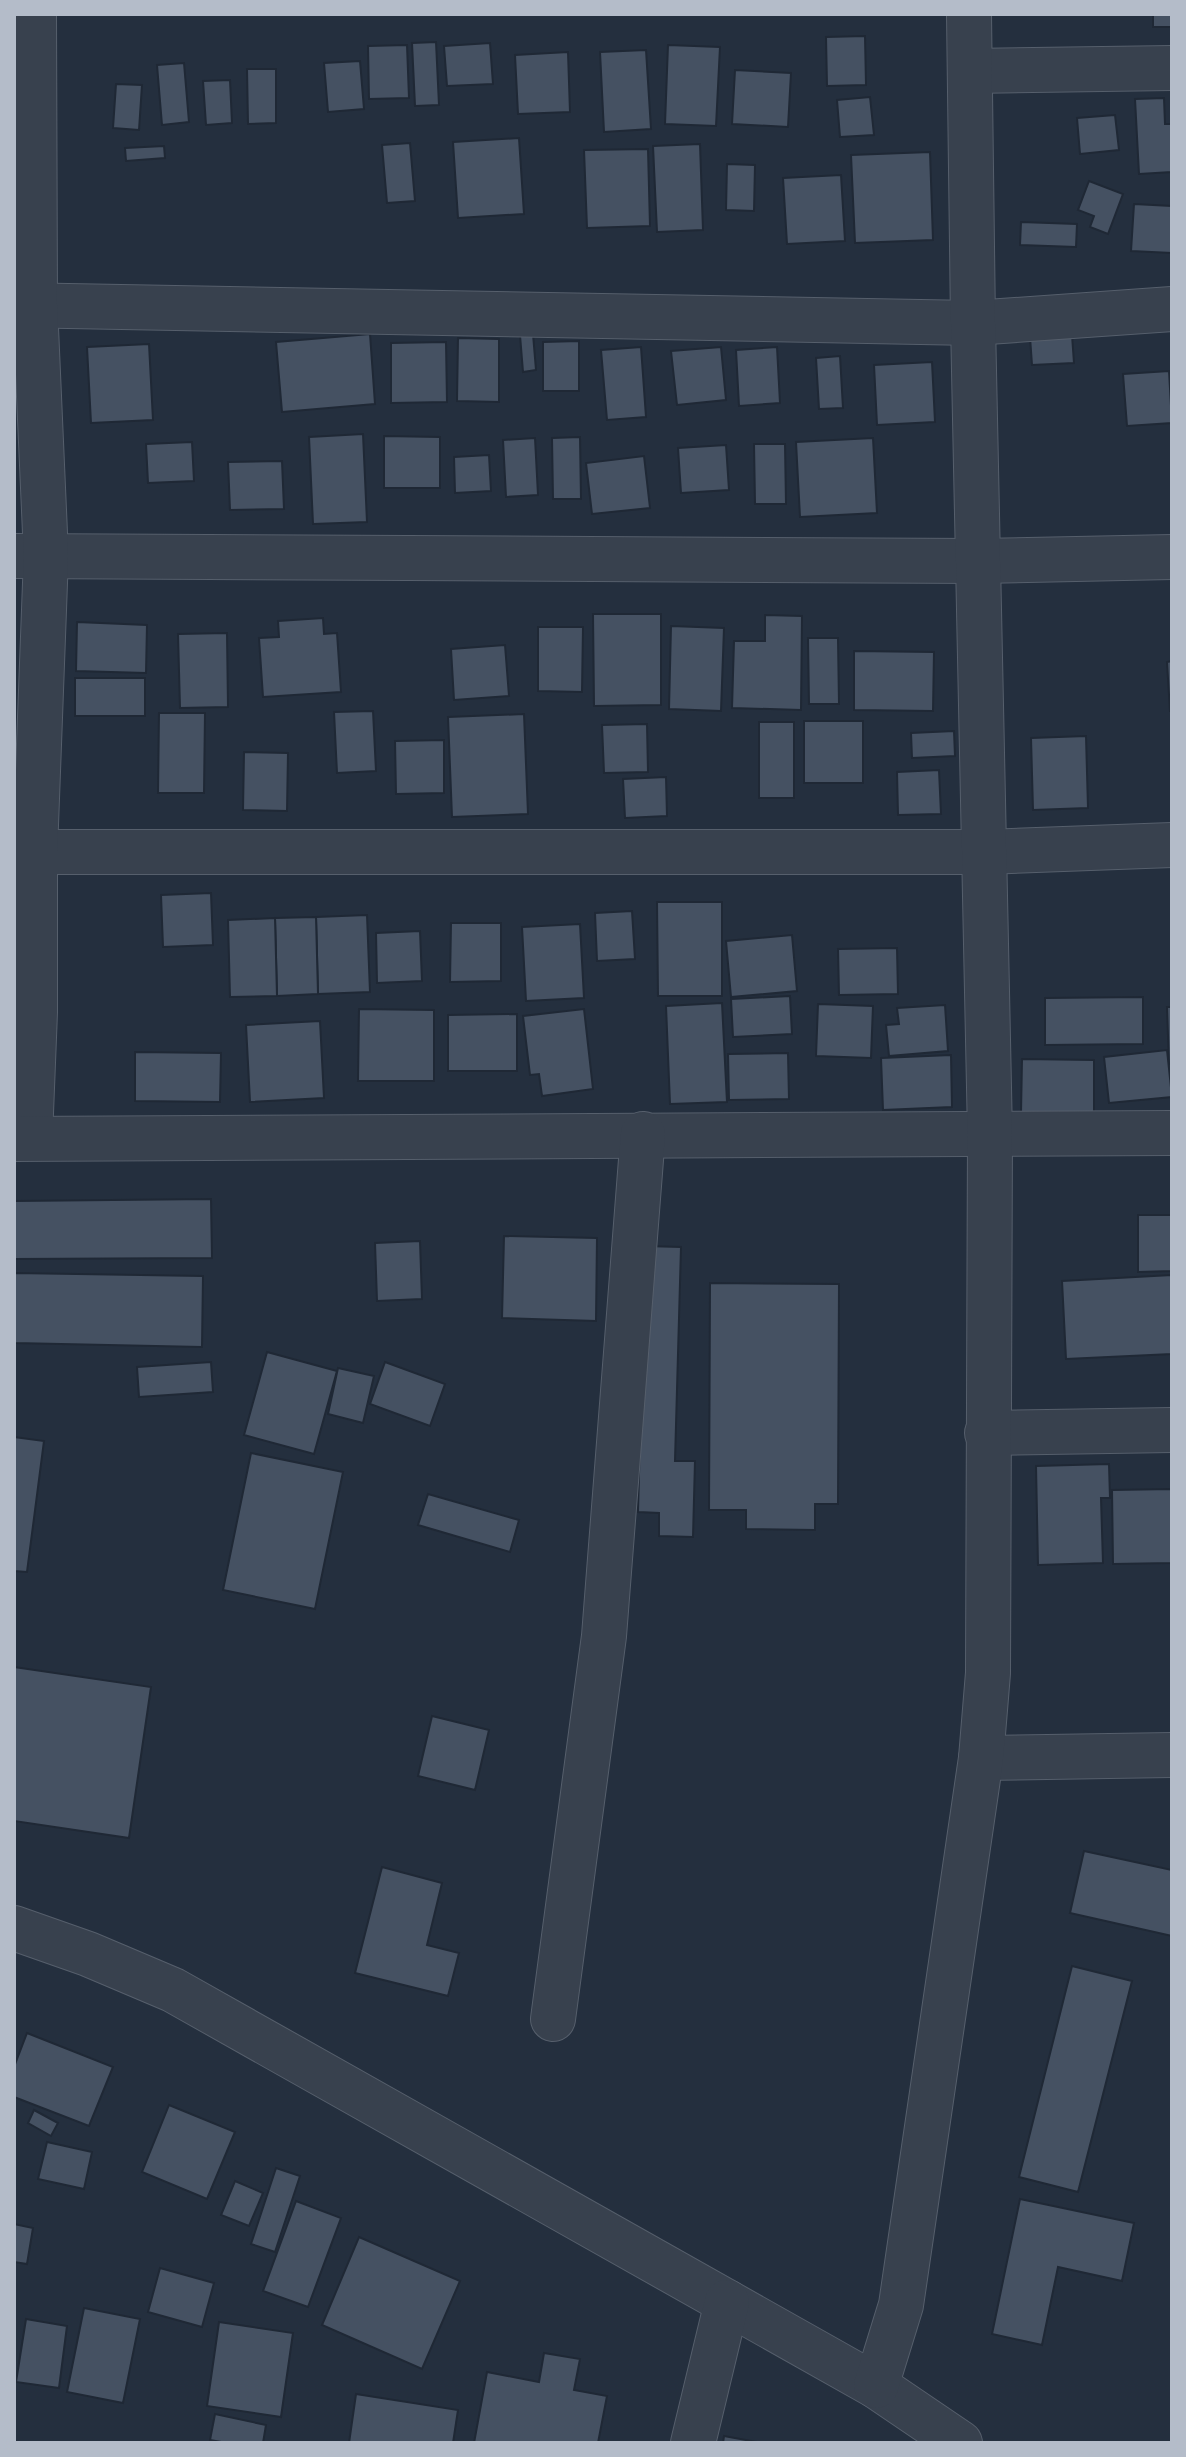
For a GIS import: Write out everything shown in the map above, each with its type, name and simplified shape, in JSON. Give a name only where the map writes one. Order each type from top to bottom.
[{"type":"street","points":[[34,14],[24,305],[30,556],[25,852],[35,1012],[22,1139],[1172,1133]]},
{"type":"street","points":[[876,2386],[901,2305],[981,1758],[988,1673],[990,1135],[969,14]]},
{"type":"street","points":[[970,71],[1172,68]]},
{"type":"street","points":[[24,305],[973,323],[1172,309]]},
{"type":"street","points":[[30,556],[978,561],[1172,557]]},
{"type":"street","points":[[25,852],[985,852],[1172,845]]},
{"type":"street","points":[[553,2019],[604,1636],[643,1134]]},
{"type":"street","points":[[987,1433],[1172,1430]]},
{"type":"street","points":[[981,1758],[1172,1755]]},
{"type":"street","points":[[14,1928],[88,1954],[173,1990],[876,2386],[960,2443]]},
{"type":"street","points":[[693,2443],[727,2302]]},
{"type":"building","points":[[1153,14],[1172,14],[1172,27],[1153,27]]},
{"type":"building","points":[[865,36],[866,85],[827,86],[826,37]]},
{"type":"building","points":[[436,42],[439,105],[415,106],[412,43]]},
{"type":"building","points":[[490,43],[493,84],[447,86],[444,46]]},
{"type":"building","points":[[407,45],[409,98],[369,99],[368,46]]},
{"type":"building","points":[[668,45],[720,47],[716,126],[665,124]]},
{"type":"building","points":[[646,50],[651,129],[604,132],[600,52]]},
{"type":"building","points":[[568,52],[570,112],[518,114],[515,55]]},
{"type":"building","points":[[360,61],[364,109],[328,112],[324,63]]},
{"type":"building","points":[[184,63],[189,122],[162,125],[157,65]]},
{"type":"building","points":[[247,69],[276,69],[276,123],[248,124]]},
{"type":"building","points":[[735,70],[791,73],[788,127],[732,124]]},
{"type":"building","points":[[230,80],[232,123],[206,125],[203,81]]},
{"type":"building","points":[[116,84],[142,85],[139,130],[113,128]]},
{"type":"building","points":[[870,97],[874,135],[840,137],[837,100]]},
{"type":"building","points":[[1164,98],[1165,124],[1172,124],[1172,172],[1139,174],[1135,99]]},
{"type":"building","points":[[1115,115],[1119,150],[1080,154],[1077,118]]},
{"type":"building","points":[[519,138],[524,214],[458,218],[453,142]]},
{"type":"building","points":[[410,143],[415,201],[387,203],[382,145]]},
{"type":"building","points":[[700,144],[703,230],[657,232],[653,146]]},
{"type":"building","points":[[164,146],[165,158],[126,161],[125,148]]},
{"type":"building","points":[[648,149],[650,226],[587,228],[584,150]]},
{"type":"building","points":[[930,152],[933,240],[855,243],[851,155]]},
{"type":"building","points":[[727,164],[755,165],[754,211],[726,210]]},
{"type":"building","points":[[841,175],[845,241],[787,244],[783,178]]},
{"type":"building","points":[[1089,181],[1123,194],[1108,234],[1090,227],[1094,216],[1078,210]]},
{"type":"building","points":[[1134,204],[1172,206],[1172,253],[1131,251]]},
{"type":"building","points":[[1021,222],[1077,224],[1076,247],[1020,245]]},
{"type":"building","points":[[532,322],[536,370],[523,372],[519,323]]},
{"type":"building","points":[[370,334],[375,404],[282,412],[276,342]]},
{"type":"building","points":[[1072,335],[1074,363],[1032,365],[1030,337]]},
{"type":"building","points":[[458,338],[499,339],[499,402],[457,401]]},
{"type":"building","points":[[579,341],[579,391],[543,391],[543,342]]},
{"type":"building","points":[[446,342],[447,402],[391,403],[391,343]]},
{"type":"building","points":[[149,344],[153,420],[91,423],[87,347]]},
{"type":"building","points":[[641,347],[646,417],[607,420],[601,350]]},
{"type":"building","points":[[721,347],[726,400],[677,405],[671,351]]},
{"type":"building","points":[[777,347],[780,403],[739,406],[736,350]]},
{"type":"building","points":[[840,356],[843,408],[819,409],[816,358]]},
{"type":"building","points":[[932,362],[935,422],[877,425],[874,365]]},
{"type":"building","points":[[1169,371],[1172,423],[1127,426],[1123,374]]},
{"type":"building","points":[[363,434],[367,522],[313,524],[309,437]]},
{"type":"building","points":[[384,436],[440,437],[440,488],[384,488]]},
{"type":"building","points":[[580,437],[581,499],[553,499],[552,438]]},
{"type":"building","points":[[535,438],[538,495],[506,497],[503,440]]},
{"type":"building","points":[[873,438],[877,513],[800,517],[796,442]]},
{"type":"building","points":[[192,442],[194,481],[148,483],[146,444]]},
{"type":"building","points":[[754,444],[785,444],[786,504],[755,504]]},
{"type":"building","points":[[726,445],[729,490],[681,493],[678,448]]},
{"type":"building","points":[[489,455],[491,491],[455,493],[454,457]]},
{"type":"building","points":[[644,456],[650,508],[592,514],[586,463]]},
{"type":"building","points":[[282,461],[284,509],[230,510],[228,462]]},
{"type":"building","points":[[593,614],[661,614],[661,705],[594,706]]},
{"type":"building","points":[[765,615],[802,616],[801,710],[732,708],[734,641],[765,641]]},
{"type":"building","points":[[323,618],[324,634],[337,633],[341,692],[263,697],[259,638],[279,637],[278,621]]},
{"type":"building","points":[[77,622],[147,625],[146,673],[76,671]]},
{"type":"building","points":[[671,626],[724,628],[721,711],[669,709]]},
{"type":"building","points":[[538,627],[583,627],[582,692],[538,691]]},
{"type":"building","points":[[227,633],[228,707],[180,708],[178,634]]},
{"type":"building","points":[[808,638],[838,638],[839,704],[809,704]]},
{"type":"building","points":[[505,645],[509,696],[454,700],[451,649]]},
{"type":"building","points":[[854,651],[934,652],[933,711],[854,710]]},
{"type":"building","points":[[1172,661],[1172,711],[1170,711],[1167,662]]},
{"type":"building","points":[[75,678],[145,678],[145,716],[75,716]]},
{"type":"building","points":[[373,711],[376,771],[337,773],[334,712]]},
{"type":"building","points":[[159,713],[205,713],[204,793],[158,793]]},
{"type":"building","points":[[524,714],[528,814],[452,817],[448,717]]},
{"type":"building","points":[[804,721],[863,721],[863,783],[804,783]]},
{"type":"building","points":[[759,722],[794,722],[794,798],[759,798]]},
{"type":"building","points":[[647,724],[648,772],[604,773],[602,725]]},
{"type":"building","points":[[954,731],[955,756],[912,758],[911,733]]},
{"type":"building","points":[[1086,736],[1088,808],[1033,810],[1031,738]]},
{"type":"building","points":[[444,740],[444,793],[396,794],[395,741]]},
{"type":"building","points":[[244,752],[288,753],[287,811],[243,810]]},
{"type":"building","points":[[939,770],[941,814],[898,815],[897,772]]},
{"type":"building","points":[[666,777],[667,816],[625,818],[623,779]]},
{"type":"building","points":[[211,893],[213,945],[163,947],[161,895]]},
{"type":"building","points":[[657,902],[722,902],[722,996],[658,996]]},
{"type":"building","points":[[632,911],[635,959],[597,961],[595,913]]},
{"type":"building","points":[[367,915],[370,992],[318,994],[316,917]]},
{"type":"building","points":[[316,917],[318,994],[277,996],[275,918]]},
{"type":"building","points":[[275,918],[277,996],[230,997],[228,920]]},
{"type":"building","points":[[451,923],[501,923],[501,981],[450,982]]},
{"type":"building","points":[[580,924],[584,998],[526,1001],[522,927]]},
{"type":"building","points":[[420,931],[422,981],[377,983],[376,933]]},
{"type":"building","points":[[792,935],[797,991],[731,997],[726,941]]},
{"type":"building","points":[[897,948],[898,994],[839,995],[838,949]]},
{"type":"building","points":[[790,996],[792,1034],[733,1037],[731,999]]},
{"type":"building","points":[[1143,997],[1143,1044],[1045,1045],[1045,998]]},
{"type":"building","points":[[722,1003],[727,1102],[670,1104],[666,1006]]},
{"type":"building","points":[[818,1004],[873,1006],[871,1058],[816,1056]]},
{"type":"building","points":[[945,1005],[948,1051],[889,1056],[886,1025],[899,1024],[897,1008]]},
{"type":"building","points":[[1167,1007],[1172,1007],[1172,1064],[1169,1064]]},
{"type":"building","points":[[359,1009],[434,1010],[434,1081],[358,1081]]},
{"type":"building","points":[[584,1009],[593,1089],[542,1096],[539,1074],[530,1075],[523,1016]]},
{"type":"building","points":[[517,1014],[517,1071],[448,1071],[448,1015]]},
{"type":"building","points":[[320,1021],[324,1098],[250,1102],[246,1025]]},
{"type":"building","points":[[1167,1050],[1172,1097],[1109,1103],[1104,1057]]},
{"type":"building","points":[[135,1052],[221,1053],[220,1102],[135,1101]]},
{"type":"building","points":[[788,1053],[789,1099],[729,1100],[728,1054]]},
{"type":"building","points":[[951,1055],[952,1107],[883,1110],[881,1058]]},
{"type":"building","points":[[1022,1059],[1094,1060],[1094,1114],[1021,1113]]},
{"type":"building","points":[[211,1199],[212,1258],[14,1259],[14,1201]]},
{"type":"building","points":[[1138,1215],[1172,1215],[1172,1271],[1138,1272]]},
{"type":"building","points":[[504,1236],[597,1238],[596,1321],[502,1318]]},
{"type":"building","points":[[420,1241],[422,1299],[377,1301],[375,1243]]},
{"type":"building","points":[[645,1246],[681,1247],[675,1461],[695,1461],[693,1537],[659,1536],[659,1513],[638,1512]]},
{"type":"building","points":[[14,1273],[203,1276],[202,1347],[14,1343]]},
{"type":"building","points":[[1172,1275],[1172,1354],[1066,1359],[1062,1281]]},
{"type":"building","points":[[710,1283],[839,1284],[838,1504],[815,1504],[815,1530],[746,1529],[746,1510],[709,1510]]},
{"type":"building","points":[[267,1352],[337,1371],[314,1454],[244,1435]]},
{"type":"building","points":[[211,1362],[213,1392],[139,1397],[137,1367]]},
{"type":"building","points":[[385,1362],[445,1384],[430,1426],[370,1404]]},
{"type":"building","points":[[338,1368],[374,1376],[363,1423],[328,1414]]},
{"type":"building","points":[[14,1437],[44,1441],[27,1572],[14,1571]]},
{"type":"building","points":[[251,1453],[343,1472],[315,1609],[223,1590]]},
{"type":"building","points":[[1109,1464],[1110,1498],[1101,1498],[1103,1563],[1038,1565],[1036,1466]]},
{"type":"building","points":[[1172,1489],[1172,1563],[1113,1564],[1112,1490]]},
{"type":"building","points":[[428,1494],[519,1520],[510,1552],[418,1525]]},
{"type":"building","points":[[14,1667],[151,1687],[129,1838],[14,1821]]},
{"type":"building","points":[[432,1716],[489,1730],[475,1790],[418,1776]]},
{"type":"building","points":[[1084,1851],[1172,1870],[1172,1936],[1070,1913]]},
{"type":"building","points":[[382,1867],[442,1883],[427,1945],[459,1953],[448,1996],[355,1973]]},
{"type":"building","points":[[1072,1966],[1132,1981],[1078,2192],[1019,2177]]},
{"type":"building","points":[[27,2033],[113,2067],[89,2126],[14,2097],[14,2067]]},
{"type":"building","points":[[169,2105],[235,2132],[207,2199],[142,2172]]},
{"type":"building","points":[[34,2110],[58,2123],[51,2136],[28,2123]]},
{"type":"building","points":[[47,2142],[92,2152],[84,2189],[38,2179]]},
{"type":"building","points":[[276,2168],[300,2176],[275,2252],[251,2244]]},
{"type":"building","points":[[235,2181],[263,2193],[249,2226],[221,2215]]},
{"type":"building","points":[[1020,2199],[1134,2223],[1122,2281],[1058,2267],[1042,2345],[992,2334]]},
{"type":"building","points":[[296,2201],[341,2218],[308,2307],[263,2291]]},
{"type":"building","points":[[14,2224],[33,2228],[27,2264],[14,2262]]},
{"type":"building","points":[[359,2237],[460,2281],[422,2369],[322,2325]]},
{"type":"building","points":[[160,2268],[214,2283],[202,2327],[148,2312]]},
{"type":"building","points":[[84,2308],[140,2319],[123,2403],[67,2392]]},
{"type":"building","points":[[26,2319],[67,2326],[59,2388],[16,2382]]},
{"type":"building","points":[[219,2322],[293,2333],[281,2417],[207,2406]]},
{"type":"building","points":[[544,2353],[580,2359],[574,2390],[607,2396],[598,2443],[474,2443],[487,2372],[539,2382]]},
{"type":"building","points":[[356,2394],[458,2410],[453,2443],[349,2443]]},
{"type":"building","points":[[215,2414],[266,2425],[263,2443],[210,2440]]},
{"type":"building","points":[[724,2436],[762,2443],[723,2443]]}]
